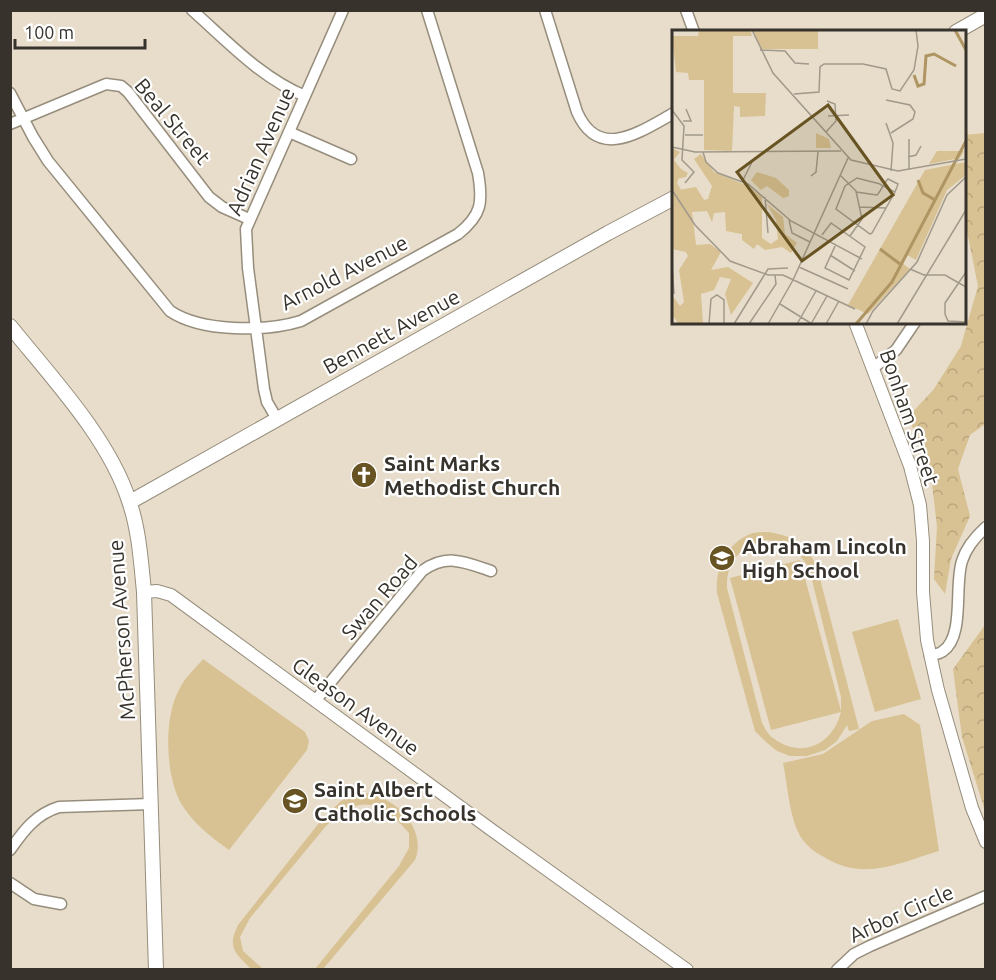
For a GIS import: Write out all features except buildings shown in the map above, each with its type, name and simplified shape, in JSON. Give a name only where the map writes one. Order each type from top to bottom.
[{"type":"main road","points":[[960,30],[986,15]]},
{"type":"main road","name":"Bennett Avenue","points":[[130,502],[672,199]]},
{"type":"main road","name":"McPherson Avenue","points":[[10,326],[86,422],[114,465],[130,502],[144,592],[156,969]]},
{"type":"street","points":[[192,10],[269,77],[289,90],[305,96]]},
{"type":"street","name":"Adrian Avenue","points":[[277,418],[267,402],[264,389],[246,229],[344,10]]},
{"type":"street","name":"Arnold Avenue","points":[[10,93],[48,161],[170,311],[179,318],[196,324],[273,328],[301,321],[458,234],[475,218],[482,196],[478,173],[427,10]]},
{"type":"street","points":[[545,10],[577,112],[586,127],[612,140],[625,139],[672,114]]},
{"type":"street","points":[[686,10],[693,30]]},
{"type":"street","name":"Beal Street","points":[[10,123],[106,84],[121,86],[209,197],[222,207],[249,219]]},
{"type":"street","points":[[289,132],[351,159]]},
{"type":"street","name":"Bonham Street","points":[[856,324],[910,466],[920,505],[924,617],[930,656],[972,808],[986,842]]},
{"type":"street","points":[[873,368],[896,350],[914,324]]},
{"type":"street","points":[[930,656],[943,652],[950,643],[955,629],[962,560],[968,546],[986,528]]},
{"type":"street","name":"Swan Road","points":[[315,701],[422,571],[444,560],[454,560],[491,571]]},
{"type":"street","name":"Gleason Avenue","points":[[144,592],[163,592],[171,595],[687,969]]},
{"type":"street","points":[[10,850],[29,825],[50,810],[70,806],[151,804]]},
{"type":"street","points":[[10,883],[34,899],[62,904]]},
{"type":"street","name":"Arbor Circle","points":[[837,969],[854,954],[870,946],[986,896]]},
{"type":"green space","points":[[985,133],[985,424],[970,435],[958,469],[970,516],[951,559],[945,594],[934,579],[937,527],[930,466],[908,417],[934,389],[961,346],[978,286],[966,226],[966,135]]},
{"type":"green space","points":[[767,532],[786,536],[798,542],[808,552],[817,567],[859,729],[849,731],[847,725],[837,741],[825,750],[807,756],[790,756],[777,751],[755,731],[717,593],[720,567],[728,551],[734,544],[750,534]],"holes":[[[766,540],[791,548],[801,556],[809,568],[841,697],[841,711],[800,560],[730,578],[771,730],[841,712],[831,733],[824,740],[805,748],[784,745],[771,737],[762,723],[727,588],[729,570],[736,556],[757,543]]]},
{"type":"green space","points":[[898,619],[921,699],[875,712],[852,632]]},
{"type":"green space","points":[[985,625],[985,811],[962,737],[953,669]]},
{"type":"green space","points":[[203,659],[305,732],[309,741],[307,750],[229,850],[197,824],[182,805],[176,793],[169,763],[169,730],[175,700],[185,680]]},
{"type":"green space","points":[[904,714],[920,725],[939,851],[895,865],[867,869],[839,864],[821,855],[806,844],[794,822],[783,763],[823,754],[872,721]]},
{"type":"green space","points":[[366,793],[392,804],[407,817],[418,842],[415,860],[323,969],[315,969],[399,866],[409,848],[409,833],[379,807],[359,805],[338,816],[326,826],[250,918],[240,937],[243,951],[263,969],[251,969],[234,950],[233,940],[238,925],[323,818],[341,801],[352,795]]},
{"type":"place","name":"Saint Marks Methodist Church","points":[[364,475]]},
{"type":"place","name":"Abraham Lincoln High School","points":[[722,558]]},
{"type":"place","name":"Saint Albert Catholic Schools","points":[[295,801]]}]
